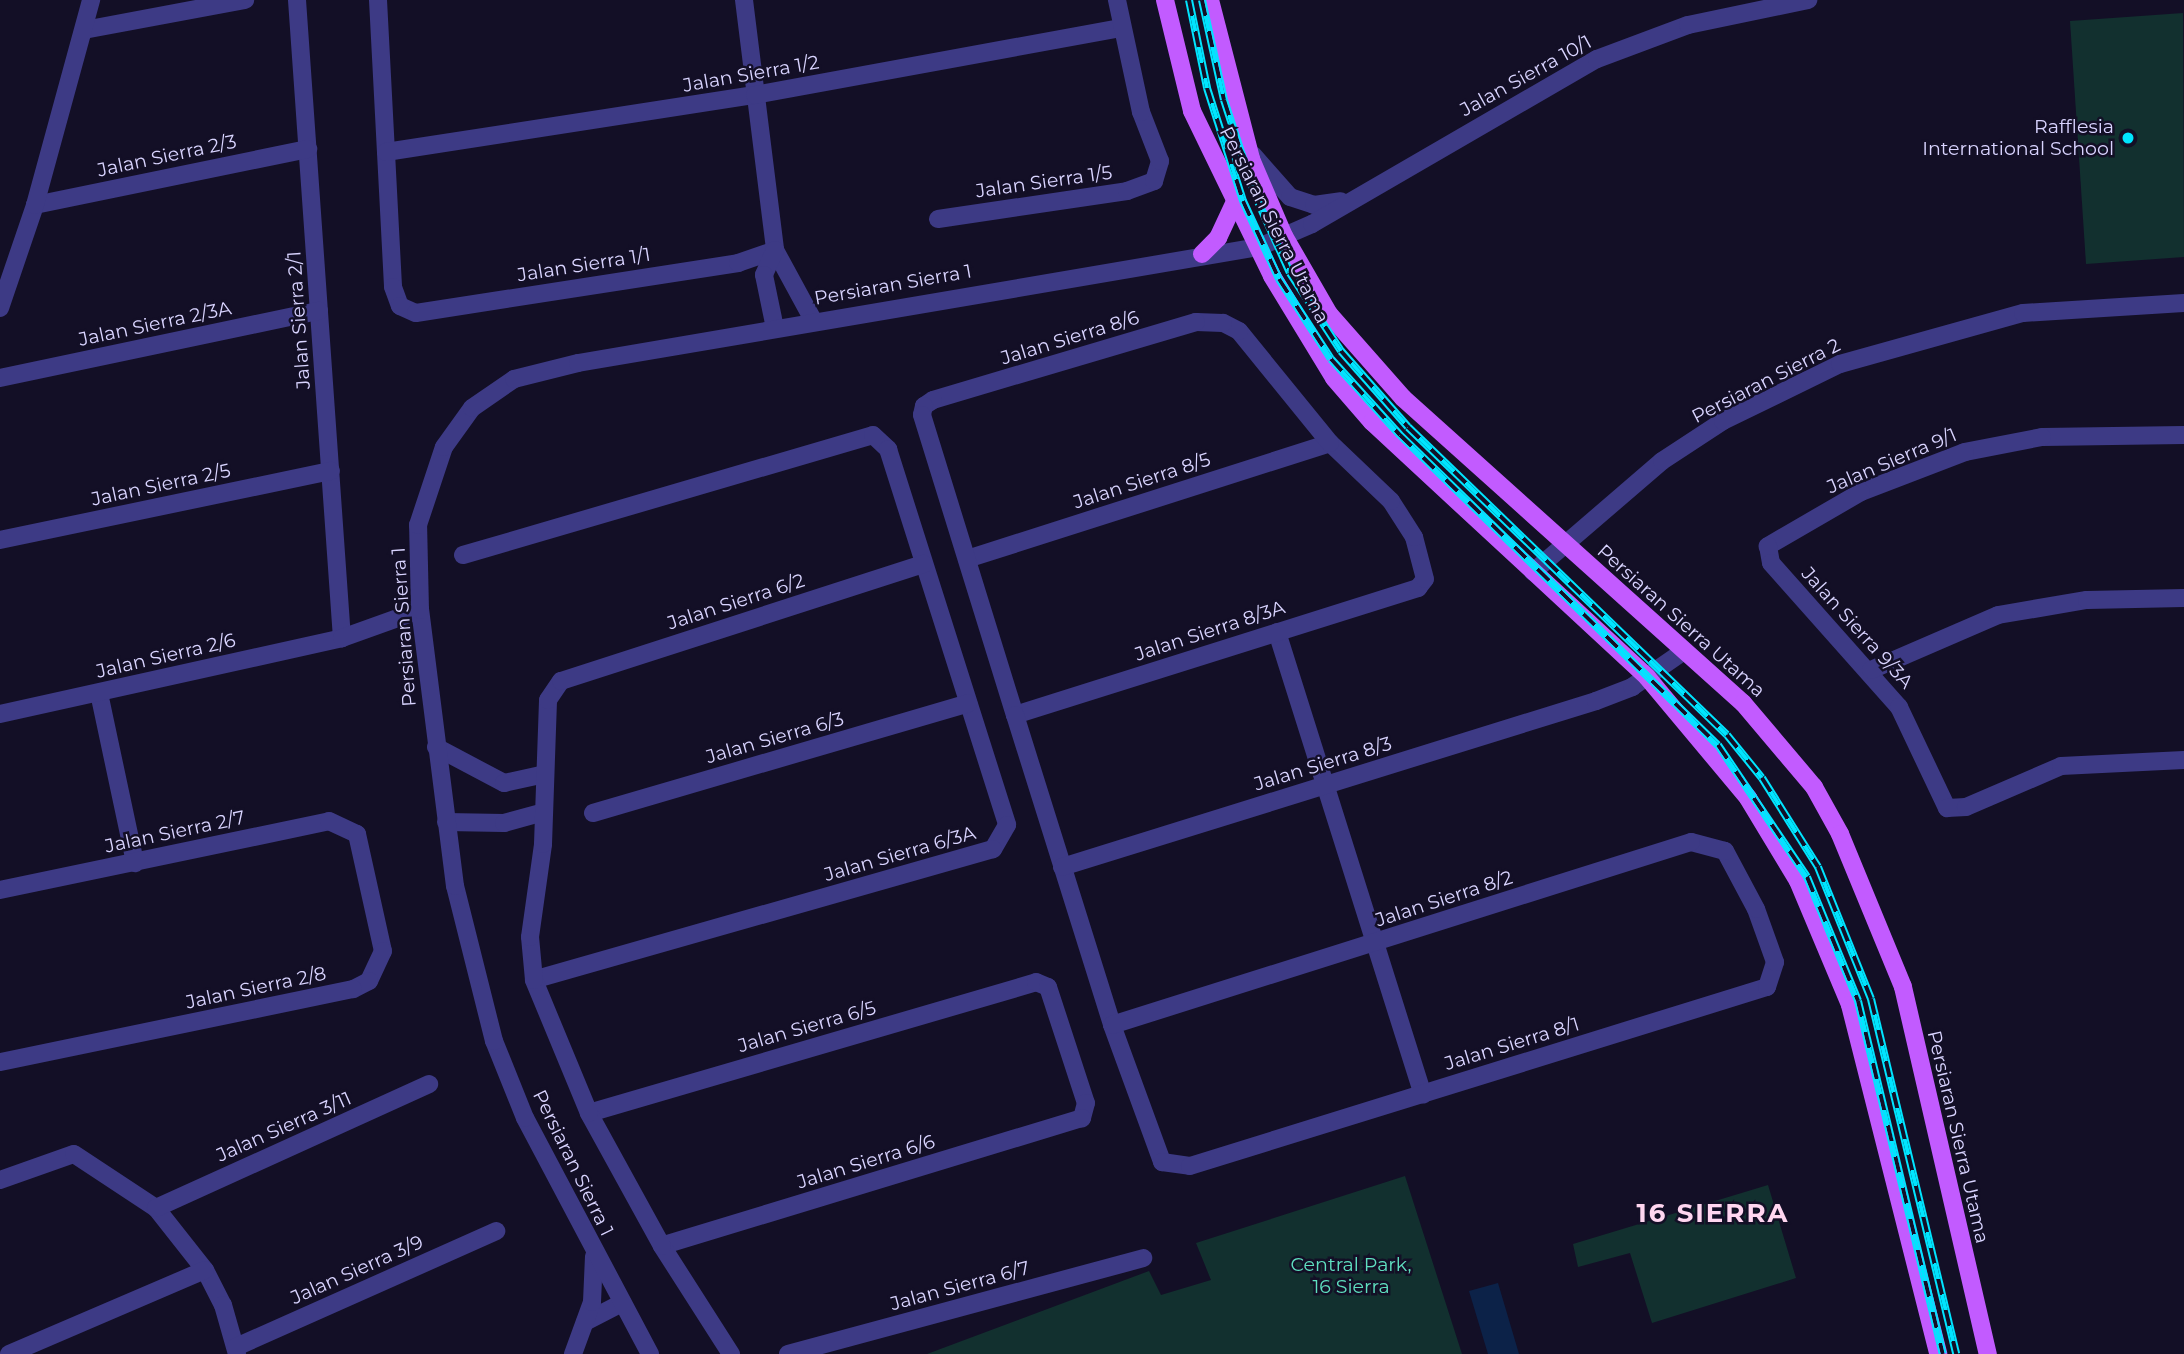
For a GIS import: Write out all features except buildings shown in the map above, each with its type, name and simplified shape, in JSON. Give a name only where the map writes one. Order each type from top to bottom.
[{"type":"main road","name":"Persiaran Sierra Utama","points":[[1165,0],[1179,74],[1235,202],[1334,378],[1372,422],[1647,677],[1748,798],[1798,881],[1836,961],[1938,1354]]},
{"type":"main road","name":"Persiaran Sierra Utama","points":[[1210,0],[1247,146],[1284,236],[1329,314],[1403,398],[1743,703],[1814,787],[1840,834],[1903,987],[1988,1354]]},
{"type":"main road","points":[[1202,254],[1218,238],[1235,202]]},
{"type":"street","points":[[0,309],[35,205],[91,0]]},
{"type":"street","points":[[84,30],[246,0]]},
{"type":"street","name":"Jalan Sierra 2/1","points":[[297,0],[342,638]]},
{"type":"street","points":[[378,0],[386,152]]},
{"type":"street","points":[[744,0],[775,250],[813,320]]},
{"type":"street","points":[[1117,0],[1120,28]]},
{"type":"street","name":"Jalan Sierra 10/1","points":[[1284,236],[1597,59],[1688,25],[1808,0]]},
{"type":"street","name":"Jalan Sierra 1/2","points":[[386,152],[755,95],[1120,28]]},
{"type":"street","name":"Jalan Sierra 1/5","points":[[938,219],[1127,191],[1154,181],[1160,161],[1120,28]]},
{"type":"street","points":[[1247,146],[1290,197],[1314,205],[1357,195]]},
{"type":"street","name":"Jalan Sierra 2/3","points":[[35,205],[308,149]]},
{"type":"street","name":"Jalan Sierra 1/1","points":[[386,152],[393,286],[400,306],[416,313],[737,263],[775,250]]},
{"type":"street","name":"Persiaran Sierra 1","points":[[650,1354],[525,1118],[494,1041],[455,886],[420,610],[421,514],[444,447],[472,408],[514,379],[813,320],[1202,254],[1259,247],[1284,236]]},
{"type":"street","points":[[775,250],[764,275],[775,328]]},
{"type":"street","name":"Persiaran Sierra 2","points":[[1533,572],[1662,461],[1723,421],[1840,364],[2023,313],[2184,303]]},
{"type":"street","name":"Jalan Sierra 2/3A","points":[[0,379],[319,311]]},
{"type":"street","name":"Jalan Sierra 8/6","points":[[967,559],[922,415],[923,406],[933,400],[1196,322],[1213,320],[1239,331],[1330,443]]},
{"type":"street","name":"Jalan Sierra 6/3A","points":[[463,555],[873,435],[888,449],[1007,825],[993,849],[534,980]]},
{"type":"street","name":"Jalan Sierra 9/1","points":[[1771,564],[1768,546],[1775,539],[1861,492],[1965,452],[2042,437],[2184,435]]},
{"type":"street","name":"Jalan Sierra 8/5","points":[[967,559],[1330,443]]},
{"type":"street","name":"Jalan Sierra 8/3A","points":[[1015,715],[1418,588],[1425,579],[1414,537],[1391,501],[1330,443]]},
{"type":"street","name":"Jalan Sierra 2/5","points":[[0,540],[331,471]]},
{"type":"street","points":[[967,559],[1112,1025]]},
{"type":"street","name":"Jalan Sierra 6/2","points":[[545,774],[548,700],[561,681],[924,564]]},
{"type":"street","name":"Jalan Sierra 9/3A","points":[[1771,564],[1871,670],[1899,707],[1941,801],[1947,808],[1966,807],[2061,766],[2184,760]]},
{"type":"street","points":[[1871,670],[1998,615],[2087,600],[2184,598]]},
{"type":"street","name":"Jalan Sierra 2/6","points":[[0,714],[342,638],[420,610]]},
{"type":"street","points":[[1277,632],[1423,1094]]},
{"type":"street","name":"Jalan Sierra 8/3","points":[[1062,867],[1596,701],[1647,677],[1684,652]]},
{"type":"street","points":[[99,693],[135,863]]},
{"type":"street","name":"Jalan Sierra 6/3","points":[[593,813],[968,703]]},
{"type":"street","points":[[436,747],[503,783],[545,774],[544,812],[530,937],[534,980],[589,1113],[662,1246],[731,1354]]},
{"type":"street","points":[[446,822],[504,822],[544,812]]},
{"type":"street","name":"Jalan Sierra 2/7","points":[[0,890],[329,821],[357,834]]},
{"type":"street","name":"Jalan Sierra 2/8","points":[[0,1062],[353,989],[369,981],[383,951],[357,834]]},
{"type":"street","name":"Jalan Sierra 8/2","points":[[1112,1025],[1691,842],[1725,850],[1756,909]]},
{"type":"street","name":"Jalan Sierra 8/1","points":[[1112,1025],[1162,1162],[1190,1166],[1767,987],[1774,962],[1756,909]]},
{"type":"street","name":"Jalan Sierra 6/5","points":[[589,1113],[1036,982],[1048,987],[1086,1102],[1082,1118]]},
{"type":"street","name":"Jalan Sierra 3/11","points":[[156,1208],[429,1084]]},
{"type":"street","name":"Jalan Sierra 6/6","points":[[662,1246],[1082,1118]]},
{"type":"street","points":[[0,1180],[74,1154],[156,1208],[205,1270],[237,1351]]},
{"type":"street","name":"Jalan Sierra 3/9","points":[[237,1351],[496,1231]]},
{"type":"street","points":[[573,1354],[592,1302],[594,1252]]},
{"type":"street","name":"Jalan Sierra 6/7","points":[[788,1354],[1143,1258]]},
{"type":"street","points":[[9,1354],[205,1270]]},
{"type":"street","points":[[585,1322],[622,1303]]},
{"type":"green space","name":"Rafflesia International School","points":[[2183,13],[2184,257],[2086,264],[2070,21]]},
{"type":"green space","name":"Central Park, 16 Sierra","points":[[1405,1176],[1462,1354],[927,1354],[1149,1271],[1161,1295],[1211,1280],[1196,1243]]},
{"type":"green space","points":[[1768,1185],[1796,1278],[1652,1323],[1630,1253],[1578,1267],[1573,1244]]},
{"type":"water","points":[[1498,1283],[1519,1354],[1488,1354],[1469,1291]]},
{"type":"railway","points":[[1189,0],[1207,88],[1243,201],[1279,279],[1331,359],[1400,435],[1718,745],[1807,877],[1858,1001],[1943,1354]]},
{"type":"railway","points":[[1202,0],[1224,100],[1255,195],[1290,273],[1341,351],[1408,427],[1727,735],[1762,778],[1818,867],[1871,999],[1956,1354]]},
{"type":"place","name":"Rafflesia International School","points":[[2128,138]]},
{"type":"district","name":"16 SIERRA","points":[[1713,1214]]}]
